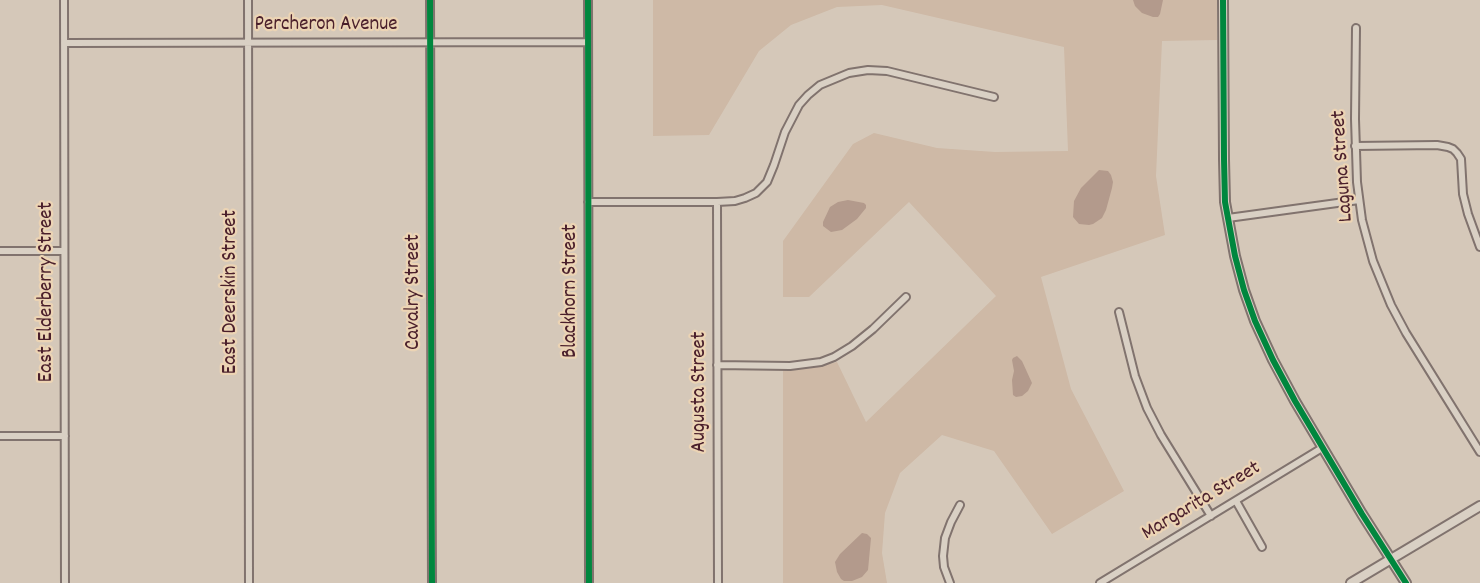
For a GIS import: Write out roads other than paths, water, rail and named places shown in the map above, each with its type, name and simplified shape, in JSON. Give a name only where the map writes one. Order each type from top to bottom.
[{"type":"street","name":"East Elderberry Street","points":[[64,0],[65,583]]},
{"type":"street","name":"East Deerskin Street","points":[[248,0],[249,583]]},
{"type":"street","name":"Cavalry Street","points":[[430,0],[432,583]]},
{"type":"street","name":"Blackhorn Street","points":[[588,0],[589,583]]},
{"type":"street","points":[[1223,0],[1224,159],[1228,218],[1244,290],[1255,321],[1289,391],[1406,583]]},
{"type":"street","name":"Laguna Street","points":[[1356,28],[1355,146],[1362,220],[1373,261],[1391,305],[1406,333],[1480,452]]},
{"type":"street","name":"Percheron Avenue","points":[[64,43],[588,42]]},
{"type":"street","points":[[588,202],[717,202],[745,198],[756,193],[767,182],[788,125],[799,105],[820,85],[837,76],[868,70],[887,72],[994,98]]},
{"type":"street","points":[[1355,146],[1437,145],[1453,149],[1461,159],[1463,194],[1480,247]]},
{"type":"street","points":[[1228,218],[1359,200]]},
{"type":"street","name":"Augusta Street","points":[[717,202],[718,583]]},
{"type":"street","points":[[0,251],[64,251]]},
{"type":"street","points":[[717,364],[790,366],[821,362],[852,346],[906,297]]},
{"type":"street","points":[[1119,312],[1135,376],[1147,408],[1211,516]]},
{"type":"street","points":[[0,436],[65,436]]},
{"type":"street","name":"Margarita Street","points":[[1100,583],[1322,448]]},
{"type":"street","points":[[1236,501],[1262,547]]},
{"type":"street","points":[[950,583],[944,567],[945,538],[960,505]]},
{"type":"street","points":[[1351,583],[1480,506]]}]
